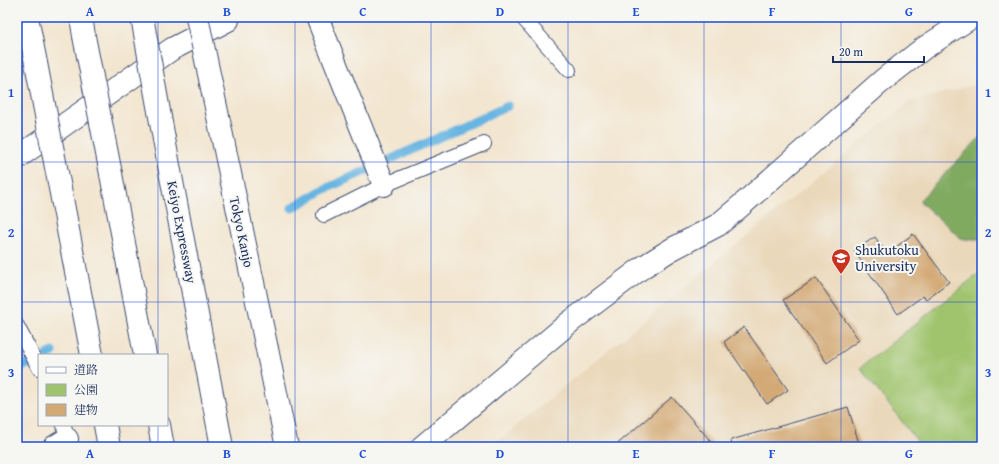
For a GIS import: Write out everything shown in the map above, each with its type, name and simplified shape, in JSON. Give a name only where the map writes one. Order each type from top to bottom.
[{"type":"main road","points":[[27,17],[92,354]]},
{"type":"main road","name":"Keiyo Expressway","points":[[142,17],[222,447]]},
{"type":"main road","name":"Tokyo Kanjo","points":[[196,17],[287,447]]},
{"type":"main road","points":[[317,17],[384,185]]},
{"type":"main road","points":[[422,447],[570,322],[643,267],[672,249],[718,225],[884,80],[924,48],[972,17]]},
{"type":"main road","points":[[17,158],[172,49],[231,18]]},
{"type":"main road","points":[[83,27],[145,354]]},
{"type":"main road","points":[[105,426],[109,446]]},
{"type":"main road","points":[[159,426],[163,447]]},
{"type":"lane","points":[[522,17],[569,70]]},
{"type":"lane","points":[[324,215],[384,185],[484,144]]},
{"type":"lane","points":[[17,326],[38,366]]},
{"type":"shaded area","name":"Shukutoku University","points":[[982,83],[982,447],[491,447],[909,102]]},
{"type":"green space","points":[[982,135],[982,239],[962,239],[919,201]]},
{"type":"green space","points":[[982,271],[982,447],[922,447],[860,368]]},
{"type":"building","points":[[913,234],[949,282],[926,299],[923,296],[898,314],[854,251],[875,237],[887,254]]},
{"type":"building","points":[[816,278],[859,340],[827,363],[783,300]]},
{"type":"building","points":[[744,327],[788,390],[767,404],[724,342]]},
{"type":"building","points":[[672,397],[716,447],[614,447]]},
{"type":"building","points":[[848,407],[860,447],[732,447],[731,440]]},
{"type":"waterway","points":[[292,208],[321,191],[508,106]]},
{"type":"waterway","points":[[49,354],[53,352]]},
{"type":"waterway","points":[[17,368],[38,360]]},
{"type":"place","name":"Shukutoku University","points":[[841,275]]}]
